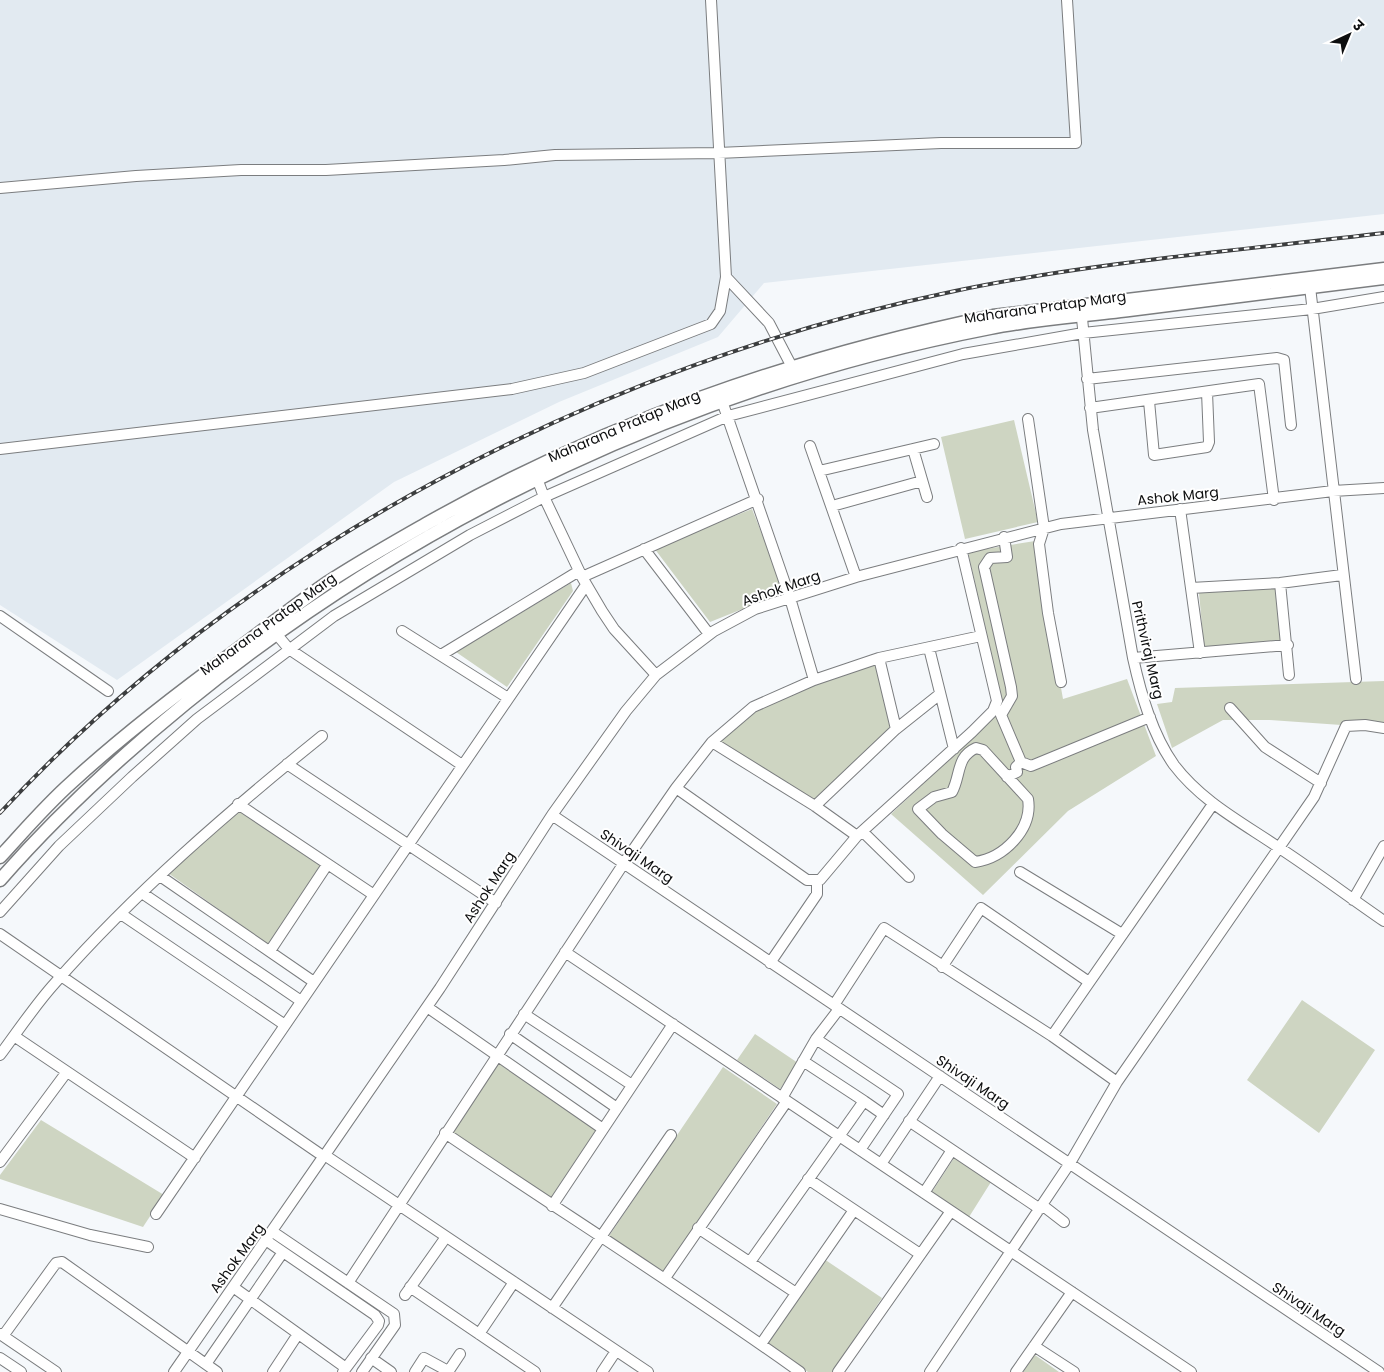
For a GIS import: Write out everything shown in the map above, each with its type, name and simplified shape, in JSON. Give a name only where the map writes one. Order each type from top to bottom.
[{"type":"main road","name":"Maharana Pratap Marg","points":[[535,473],[722,401],[872,355],[993,327],[1082,310],[1384,269]]},
{"type":"main road","name":"Maharana Pratap Marg","points":[[0,857],[71,783],[144,721],[272,630],[535,473],[665,409],[888,338],[993,316],[1082,310],[1384,278]]},
{"type":"main road","name":"Maharana Pratap Marg","points":[[0,880],[27,849],[144,738],[272,630]]},
{"type":"street","points":[[0,449],[512,389],[584,373],[711,324],[720,312],[726,277],[711,0]]},
{"type":"street","points":[[0,188],[136,176],[241,170],[326,170],[504,160],[555,155],[718,153],[941,143],[1076,143],[1067,0]]},
{"type":"street","points":[[726,277],[769,323],[792,367]]},
{"type":"street","points":[[1310,287],[1342,575],[1356,679]]},
{"type":"street","points":[[0,912],[59,846],[197,719],[334,616],[395,578],[544,497],[728,416],[963,354],[1083,333],[1312,309],[1384,297]]},
{"type":"street","name":"Prithviraj Marg","points":[[1082,310],[1090,408],[1108,517],[1133,658],[1140,690],[1150,717],[1174,764],[1213,804],[1280,848],[1384,921]]},
{"type":"street","points":[[1088,379],[1278,358],[1284,360],[1291,425]]},
{"type":"street","points":[[1090,408],[1259,384],[1274,500]]},
{"type":"street","points":[[1149,401],[1154,455],[1207,447],[1209,442],[1207,392]]},
{"type":"street","points":[[722,401],[758,499],[814,680]]},
{"type":"street","points":[[1028,418],[1044,528],[1038,544],[1061,682]]},
{"type":"street","points":[[819,471],[934,444]]},
{"type":"street","points":[[810,446],[856,577]]},
{"type":"street","points":[[913,448],[927,497]]},
{"type":"street","points":[[535,473],[544,497],[582,578],[614,629],[656,675]]},
{"type":"street","points":[[832,506],[922,481]]},
{"type":"street","name":"Ashok Marg","points":[[174,1372],[267,1241],[427,1007],[552,815],[626,711],[656,675],[709,634],[755,609],[856,577],[961,548],[1044,528],[1108,517],[1384,488]]},
{"type":"street","points":[[441,655],[568,578],[582,578],[758,499]]},
{"type":"street","points":[[1180,509],[1200,653]]},
{"type":"street","points":[[1004,538],[1007,557],[990,558],[984,567],[1012,696],[1001,715],[1021,762],[1031,766],[1150,717]]},
{"type":"street","points":[[676,788],[807,880],[817,882],[822,878],[860,834],[954,749],[993,711],[998,701],[961,548]]},
{"type":"street","points":[[644,550],[709,634]]},
{"type":"street","points":[[1191,588],[1280,583],[1342,575]]},
{"type":"street","points":[[568,578],[580,594]]},
{"type":"street","points":[[156,1214],[580,594],[582,578]]},
{"type":"street","points":[[1280,583],[1290,675]]},
{"type":"street","points":[[0,616],[108,691]]},
{"type":"street","points":[[272,630],[289,650],[462,765]]},
{"type":"street","points":[[402,631],[508,698]]},
{"type":"street","points":[[348,1283],[496,1055],[624,863],[676,788],[712,742],[753,707],[814,680],[879,658],[982,636]]},
{"type":"street","points":[[1133,658],[1288,645]]},
{"type":"street","points":[[929,648],[954,749]]},
{"type":"street","points":[[879,658],[896,728]]},
{"type":"street","points":[[815,806],[896,728],[940,694]]},
{"type":"street","points":[[1230,708],[1265,747],[1320,783]]},
{"type":"street","points":[[930,1372],[1070,1163],[1117,1082],[1314,797],[1346,726],[1365,725],[1384,728]]},
{"type":"street","points":[[0,1055],[61,976],[121,914],[238,804],[322,736]]},
{"type":"street","points":[[712,742],[860,834],[909,877]]},
{"type":"street","points":[[976,748],[983,750],[1007,777],[1028,799],[1030,810],[1027,822],[1014,841],[986,860],[975,862],[942,834],[918,809],[934,797],[952,792],[960,764],[968,751],[976,748]]},
{"type":"street","points":[[1007,777],[1016,772],[1016,766],[1021,762]]},
{"type":"street","points":[[287,764],[496,902]]},
{"type":"street","points":[[238,804],[374,895]]},
{"type":"street","points":[[1052,1036],[1213,804]]},
{"type":"street","name":"Shivaji Marg","points":[[552,815],[1379,1372]]},
{"type":"street","points":[[1353,900],[1384,846]]},
{"type":"street","points":[[270,951],[327,865]]},
{"type":"street","points":[[1020,872],[1122,934]]},
{"type":"street","points":[[160,876],[314,982]]},
{"type":"street","points":[[770,963],[817,894],[817,882]]},
{"type":"street","points":[[142,894],[301,1001]]},
{"type":"street","points":[[942,967],[982,908],[1089,982]]},
{"type":"street","points":[[121,914],[285,1025]]},
{"type":"street","points":[[665,1278],[785,1099],[803,1061],[884,928],[1052,1036],[1117,1082]]},
{"type":"street","points":[[0,934],[324,1156],[648,1372]]},
{"type":"street","points":[[565,952],[1191,1372]]},
{"type":"street","points":[[427,1007],[603,1128]]},
{"type":"street","points":[[524,1014],[632,1085]]},
{"type":"street","points":[[552,1206],[673,1024]]},
{"type":"street","points":[[510,1034],[617,1108]]},
{"type":"street","points":[[14,1036],[66,1073],[195,1158]]},
{"type":"street","points":[[816,1039],[898,1094],[860,1150]]},
{"type":"street","points":[[803,1061],[884,1115]]},
{"type":"street","points":[[0,1162],[66,1073]]},
{"type":"street","points":[[881,1164],[940,1076]]},
{"type":"street","points":[[750,1262],[864,1101]]},
{"type":"street","points":[[909,1121],[1064,1222]]},
{"type":"street","points":[[445,1133],[600,1238],[665,1278],[800,1372]]},
{"type":"street","points":[[552,1308],[671,1135]]},
{"type":"street","points":[[924,1193],[952,1150]]},
{"type":"street","points":[[808,1179],[920,1254]]},
{"type":"street","points":[[0,1209],[90,1235],[148,1247]]},
{"type":"street","points":[[761,1344],[854,1210]]},
{"type":"street","points":[[838,1372],[951,1211]]},
{"type":"street","points":[[698,1228],[796,1293]]},
{"type":"street","points":[[273,1232],[394,1314],[396,1320],[362,1372]]},
{"type":"street","points":[[446,1237],[408,1291],[480,1334],[535,1372]]},
{"type":"street","points":[[233,1287],[345,1370],[378,1325],[379,1320],[375,1314],[267,1241]]},
{"type":"street","points":[[206,1364],[283,1252]]},
{"type":"street","points":[[56,1372],[2,1335],[52,1267],[56,1263],[62,1262],[217,1372]]},
{"type":"street","points":[[480,1334],[514,1282]]},
{"type":"street","points":[[1016,1372],[1072,1292]]},
{"type":"street","points":[[273,1372],[298,1334]]},
{"type":"street","points":[[1034,1346],[1074,1372]]},
{"type":"street","points":[[602,1372],[616,1351]]},
{"type":"street","points":[[415,1372],[424,1358],[448,1372],[460,1354]]},
{"type":"street","points":[[0,1358],[21,1372]]},
{"type":"street","points":[[372,1358],[391,1372]]},
{"type":"shaded area","points":[[0,0],[1384,0],[1384,214],[764,283],[718,337],[559,402],[394,482],[117,680],[0,605]]},
{"type":"green space","points":[[1014,420],[1038,522],[965,539],[941,437]]},
{"type":"green space","points":[[752,509],[785,592],[710,622],[654,548]]},
{"type":"green space","points":[[1035,541],[1063,699],[1127,679],[1156,756],[1068,811],[983,895],[891,814],[988,723],[1000,696],[968,552]]},
{"type":"green space","points":[[571,583],[573,591],[507,687],[456,652]]},
{"type":"green space","points":[[1278,586],[1283,640],[1204,647],[1199,593]]},
{"type":"green space","points":[[876,662],[890,729],[814,802],[717,741],[755,708],[818,678]]},
{"type":"green space","points":[[1384,681],[1384,728],[1270,720],[1223,720],[1172,748],[1157,704],[1172,702],[1175,688]]},
{"type":"green space","points":[[240,808],[322,864],[269,945],[168,873]]},
{"type":"green space","points":[[1302,1000],[1375,1050],[1319,1133],[1247,1080]]},
{"type":"green space","points":[[755,1034],[798,1063],[780,1089],[737,1060]]},
{"type":"green space","points":[[498,1063],[596,1130],[550,1199],[451,1132]]},
{"type":"green space","points":[[723,1067],[777,1104],[664,1272],[609,1236]]},
{"type":"green space","points":[[41,1120],[164,1195],[143,1227],[0,1179],[0,1175]]},
{"type":"green space","points":[[954,1158],[991,1182],[969,1217],[932,1192]]},
{"type":"green space","points":[[824,1259],[882,1298],[832,1372],[808,1372],[766,1344]]},
{"type":"green space","points":[[1035,1355],[1059,1372],[1023,1372]]},
{"type":"railway","points":[[0,813],[97,717],[204,630],[317,551],[438,480],[563,418],[692,366],[823,324],[955,291],[1115,264],[1384,233]]}]
